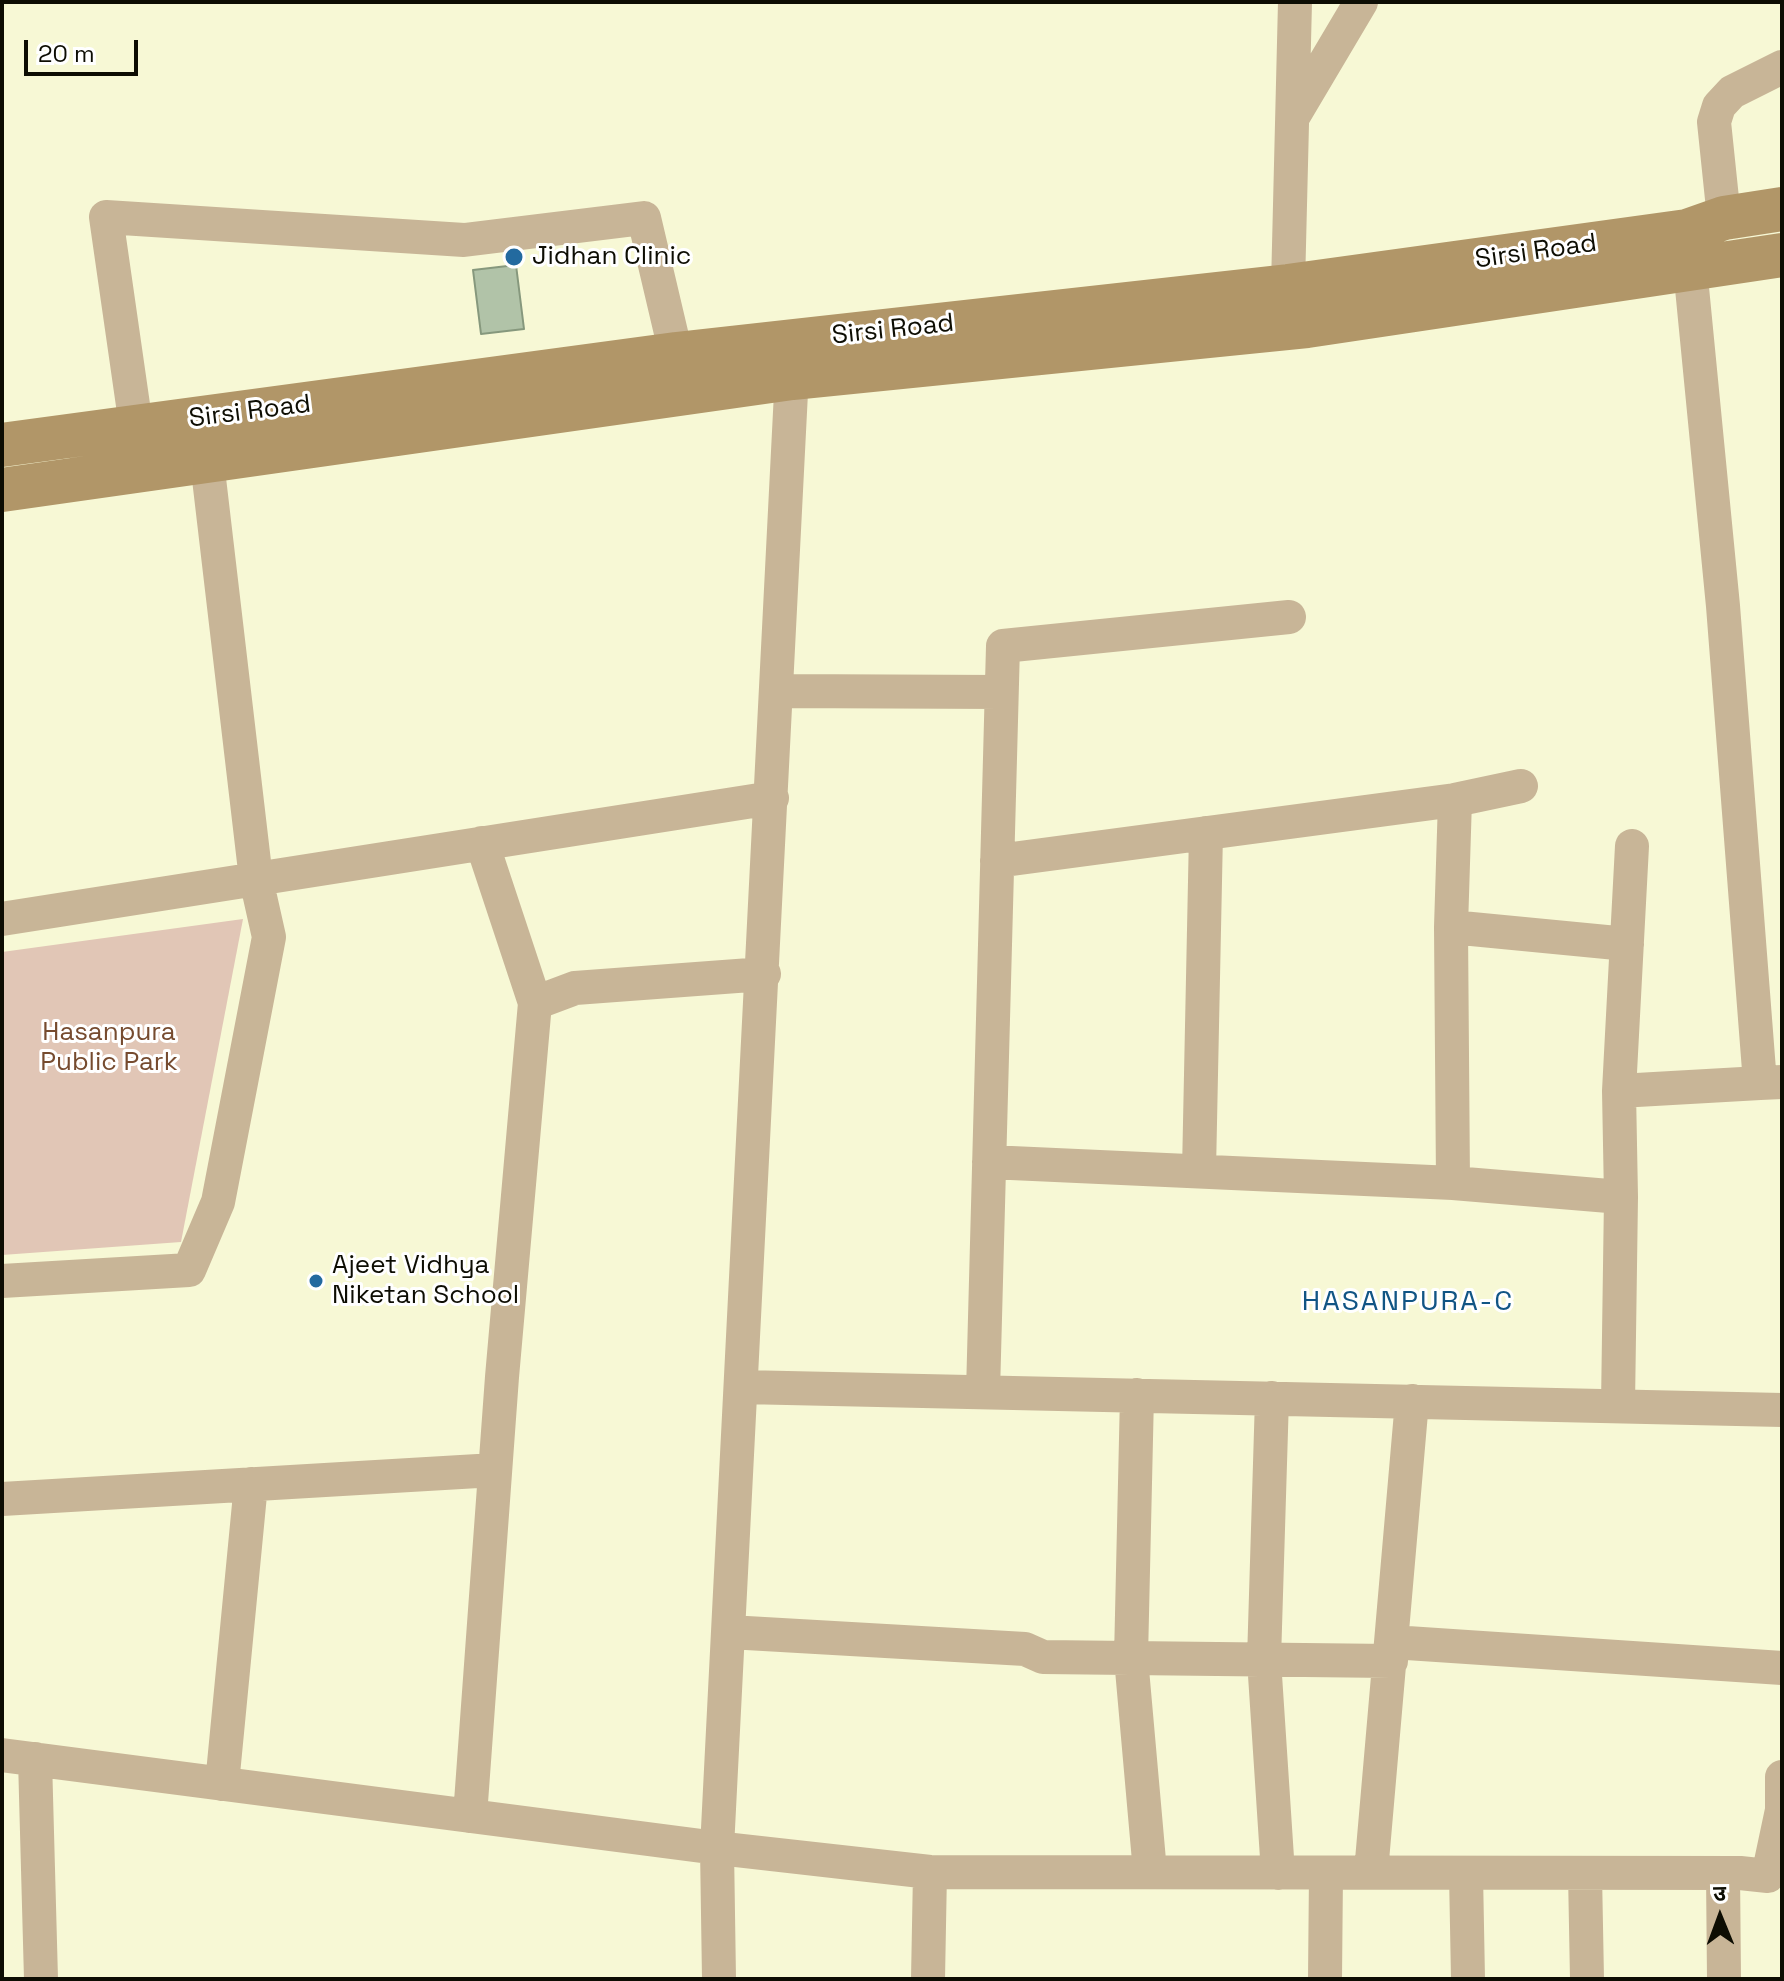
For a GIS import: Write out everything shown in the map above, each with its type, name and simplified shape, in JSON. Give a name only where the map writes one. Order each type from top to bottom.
[{"type":"street","points":[[1288,286],[1295,2]]},
{"type":"street","points":[[1291,120],[1361,2]]},
{"type":"street","points":[[1619,1091],[1771,1083],[1723,606],[1700,239],[1714,122],[1719,106],[1732,92],[1782,67]]},
{"type":"street","name":"Sirsi Road","points":[[2,490],[204,440],[676,354],[793,359],[1307,326],[1700,239],[1782,209]]},
{"type":"street","points":[[136,426],[106,217],[464,240],[644,218],[676,354]]},
{"type":"street","name":"Sirsi Road","points":[[2,445],[136,426],[204,440],[793,359],[1288,286],[1700,239],[1782,255]]},
{"type":"street","points":[[719,1979],[717,1848],[793,359]]},
{"type":"street","points":[[2,1281],[189,1270],[218,1202],[269,937],[256,879],[204,440]]},
{"type":"street","points":[[983,1392],[1003,646],[1289,617]]},
{"type":"street","points":[[778,691],[1001,692]]},
{"type":"street","points":[[997,861],[1455,800],[1521,786]]},
{"type":"street","points":[[2,919],[772,798]]},
{"type":"street","points":[[1453,1183],[1451,927],[1455,800]]},
{"type":"street","points":[[1199,1171],[1206,833]]},
{"type":"street","points":[[470,1816],[495,1470],[535,1003],[482,843]]},
{"type":"street","points":[[1618,1405],[1619,1091],[1632,846]]},
{"type":"street","points":[[1451,927],[1627,944]]},
{"type":"street","points":[[535,1003],[575,988],[764,974]]},
{"type":"street","points":[[989,1162],[1453,1183],[1621,1197]]},
{"type":"street","points":[[742,1387],[1782,1410]]},
{"type":"street","points":[[1137,1395],[1131,1658],[1150,1872]]},
{"type":"street","points":[[1272,1398],[1264,1660],[1278,1873]]},
{"type":"street","points":[[1371,1872],[1412,1401]]},
{"type":"street","points":[[2,1499],[495,1470]]},
{"type":"street","points":[[222,1784],[251,1484]]},
{"type":"street","points":[[729,1632],[1025,1649],[1043,1657],[1264,1660],[1392,1652],[1782,1668]]},
{"type":"street","points":[[41,1979],[18,1757],[717,1848],[930,1872],[1723,1873],[1775,1876],[1782,1777]]},
{"type":"street","points":[[928,1979],[930,1872]]},
{"type":"street","points":[[1325,1979],[1326,1873]]},
{"type":"street","points":[[1466,1873],[1468,1979]]},
{"type":"street","points":[[1585,1873],[1587,1979]]},
{"type":"street","points":[[1723,1873],[1724,1979]]},
{"type":"green space","name":"Hasanpura Public Park","points":[[243,919],[181,1242],[2,1255],[2,952]]},
{"type":"building","points":[[516,265],[524,329],[481,334],[473,270]]},
{"type":"place","name":"Jidhan Clinic","points":[[514,257]]},
{"type":"place","name":"Ajeet Vidhya Niketan School","points":[[316,1281]]},
{"type":"district","name":"HASANPURA-C","points":[[1408,1302]]}]
